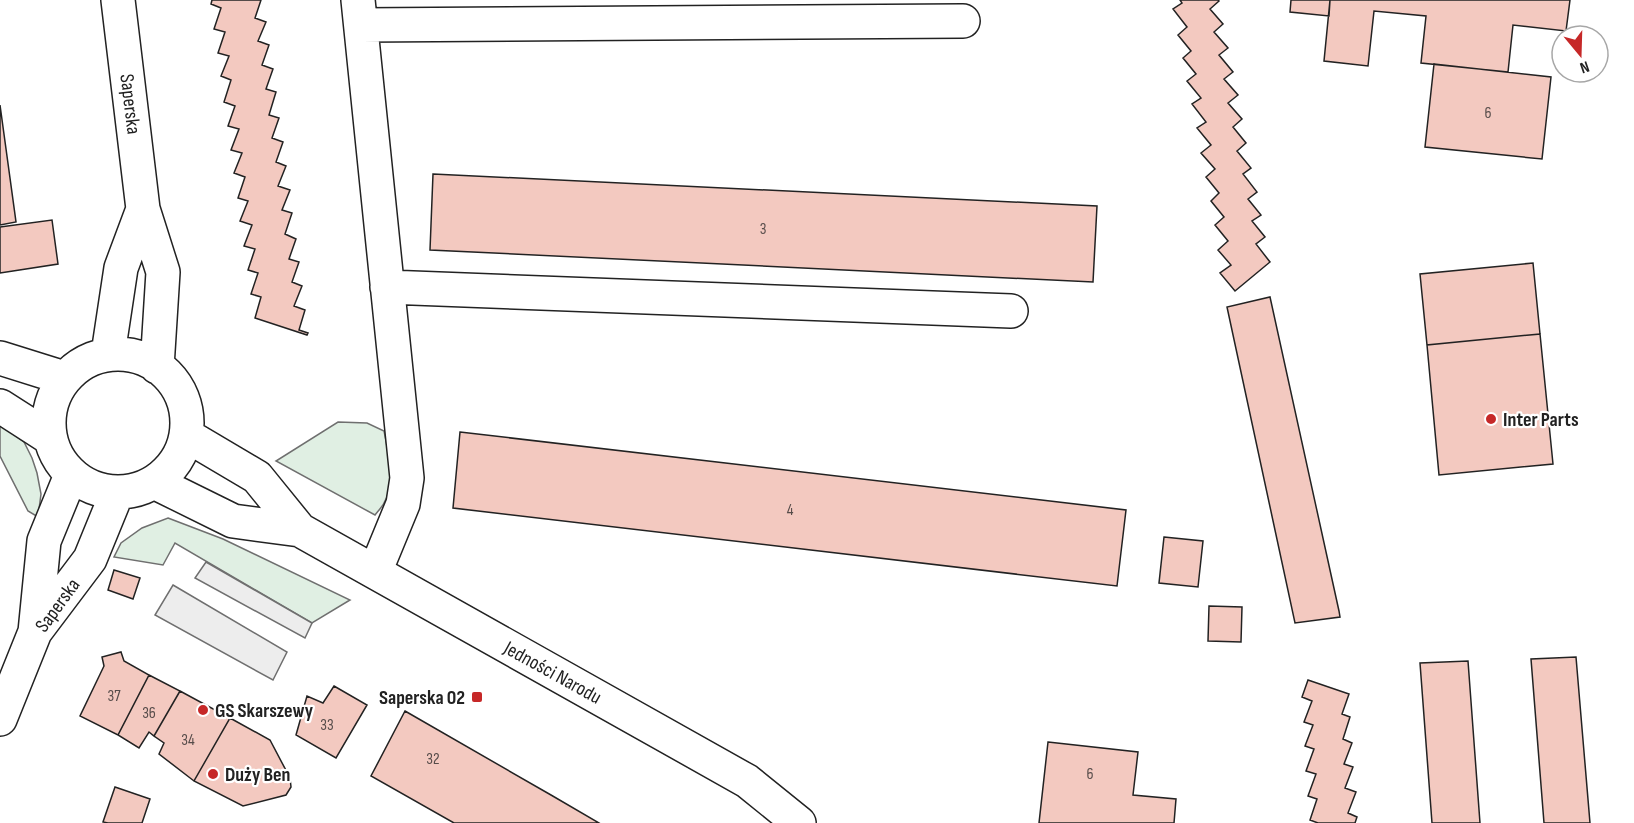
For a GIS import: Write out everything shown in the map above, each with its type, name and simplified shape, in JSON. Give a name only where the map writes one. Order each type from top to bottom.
[{"type":"street","name":"Saperska","points":[[118,0],[144,209],[163,272],[157,367]]},
{"type":"street","points":[[375,572],[403,504],[407,478],[360,12],[963,21]]},
{"type":"street","name":"Saperska","points":[[108,354],[121,268],[144,209]]},
{"type":"street","points":[[387,287],[1011,311]]},
{"type":"street","points":[[121,352],[141,356],[157,367],[169,376],[181,393],[187,414],[186,435],[170,469],[154,482],[128,492],[117,493],[82,483],[61,464],[50,438],[48,418],[52,400],[64,378],[84,362],[121,352]]},
{"type":"street","points":[[0,358],[64,378]]},
{"type":"street","points":[[0,406],[50,438]]},
{"type":"street","name":"Jedności Narodu","points":[[186,435],[257,477],[300,530]]},
{"type":"street","points":[[35,632],[44,541],[71,474]]},
{"type":"street","name":"Jedności Narodu","points":[[154,482],[233,521],[300,530],[747,781],[799,823]]},
{"type":"street","name":"Saperska","points":[[0,719],[35,632],[90,559],[117,493]]},
{"type":"green space","points":[[338,422],[367,423],[384,431],[390,467],[390,487],[384,503],[375,515],[276,461]]},
{"type":"green space","points":[[0,424],[24,442],[32,458],[41,494],[38,517],[28,511],[0,456]]},
{"type":"green space","points":[[168,518],[223,539],[350,600],[312,623],[175,543],[163,565],[114,557],[121,543],[142,528]]},
{"type":"shaded area","points":[[206,562],[312,623],[305,638],[195,578]]},
{"type":"shaded area","points":[[173,585],[287,652],[273,680],[155,615]]},
{"type":"building","points":[[212,0],[261,0],[255,18],[266,22],[258,41],[269,45],[262,65],[273,69],[266,89],[276,92],[269,115],[279,118],[272,138],[283,142],[276,162],[286,166],[278,186],[290,190],[282,210],[292,213],[285,234],[296,239],[289,259],[299,262],[292,282],[302,286],[294,306],[305,310],[299,330],[308,333],[307,335],[255,318],[261,297],[251,294],[258,273],[248,270],[255,249],[244,246],[252,225],[240,221],[248,201],[238,198],[245,177],[234,173],[242,153],[231,150],[239,129],[228,126],[235,106],[224,102],[231,80],[221,76],[229,56],[218,53],[225,32],[214,29],[221,8],[211,4]]},
{"type":"building","points":[[1180,0],[1219,1],[1210,9],[1223,24],[1214,32],[1228,48],[1219,55],[1233,72],[1224,79],[1238,95],[1228,103],[1242,119],[1233,127],[1246,143],[1237,151],[1251,168],[1243,174],[1257,192],[1248,199],[1261,215],[1252,221],[1265,237],[1256,244],[1270,262],[1235,291],[1220,273],[1231,265],[1218,250],[1228,241],[1215,225],[1224,217],[1211,201],[1219,193],[1206,177],[1215,169],[1201,153],[1211,145],[1197,128],[1206,122],[1192,104],[1201,98],[1187,81],[1196,74],[1183,58],[1191,51],[1178,35],[1187,27],[1173,9],[1182,3]]},
{"type":"building","points":[[1291,0],[1330,0],[1329,16],[1290,12]]},
{"type":"building","points":[[1330,0],[1570,0],[1567,24],[1550,24],[1550,29],[1513,25],[1508,72],[1421,63],[1426,16],[1374,11],[1368,66],[1324,61]]},
{"type":"building","points":[[1434,64],[1550,77],[1542,159],[1425,147]]},
{"type":"building","points":[[0,105],[16,222],[0,225]]},
{"type":"building","points":[[433,174],[1097,206],[1093,282],[430,250]]},
{"type":"building","points":[[52,220],[58,264],[0,273],[0,227]]},
{"type":"building","points":[[1533,263],[1540,334],[1427,345],[1420,274]]},
{"type":"building","points":[[1270,297],[1340,617],[1295,623],[1227,307]]},
{"type":"building","name":"Inter Parts","points":[[1540,334],[1553,464],[1439,475],[1427,345]]},
{"type":"building","points":[[460,432],[1126,510],[1117,586],[453,508]]},
{"type":"building","points":[[1164,537],[1203,541],[1198,587],[1159,583]]},
{"type":"building","points":[[114,570],[140,578],[133,599],[108,590]]},
{"type":"building","points":[[1209,606],[1242,607],[1241,642],[1208,641]]},
{"type":"building","points":[[121,652],[124,661],[149,675],[118,735],[80,716],[104,666],[102,657]]},
{"type":"building","points":[[1576,657],[1590,823],[1544,823],[1531,659]]},
{"type":"building","points":[[1468,661],[1480,823],[1432,823],[1420,663]]},
{"type":"building","points":[[149,675],[180,691],[154,736],[149,732],[139,748],[118,735]]},
{"type":"building","points":[[1308,680],[1349,694],[1342,714],[1350,717],[1343,739],[1352,743],[1344,764],[1353,767],[1345,788],[1356,792],[1348,813],[1357,817],[1355,823],[1318,823],[1310,820],[1317,799],[1308,796],[1316,774],[1306,771],[1314,749],[1305,746],[1313,725],[1304,722],[1312,701],[1302,697]]},
{"type":"building","points":[[334,686],[367,705],[336,758],[296,735],[307,696],[323,703]]},
{"type":"building","points":[[180,691],[230,718],[194,781],[159,754],[164,743],[154,736]]},
{"type":"building","points":[[405,711],[599,823],[454,823],[371,776]]},
{"type":"building","points":[[230,718],[270,740],[290,778],[291,787],[286,795],[243,806],[194,781]]},
{"type":"building","points":[[1048,742],[1138,752],[1133,795],[1176,799],[1174,823],[1039,823]]},
{"type":"building","points":[[115,787],[150,799],[142,823],[103,822]]},
{"type":"place","name":"Inter Parts","points":[[1491,419]]},
{"type":"place","name":"Saperska 02","points":[[477,697]]},
{"type":"place","name":"GS Skarszewy","points":[[203,710]]},
{"type":"place","name":"Duży Ben","points":[[213,774]]}]
